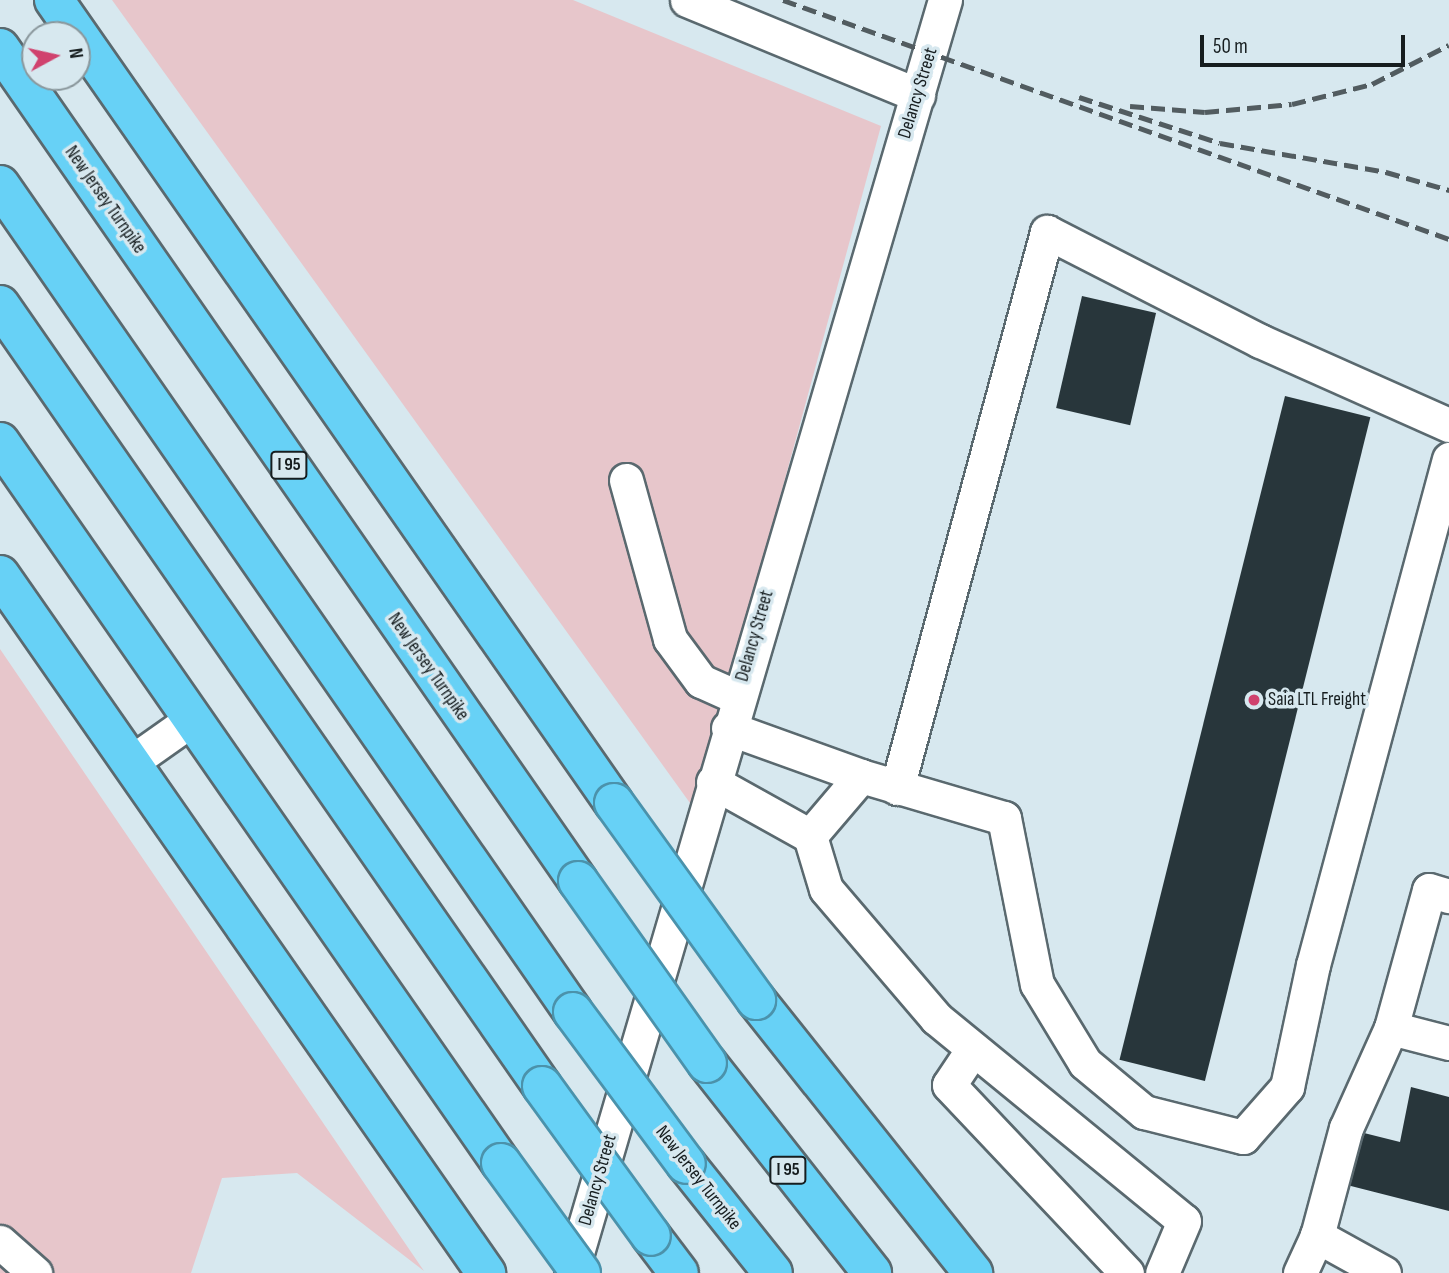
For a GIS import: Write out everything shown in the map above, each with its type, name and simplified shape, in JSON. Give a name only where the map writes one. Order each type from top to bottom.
[{"type":"highway","points":[[54,0],[614,803],[756,1000],[974,1273]]},
{"type":"highway","name":"New Jersey Turnpike","points":[[0,48],[707,1063],[872,1273]]},
{"type":"highway","name":"New Jersey Turnpike","points":[[0,185],[573,1012],[686,1164],[773,1273]]},
{"type":"highway","points":[[0,305],[542,1086],[679,1273]]},
{"type":"highway","points":[[0,442],[191,720],[581,1273]]},
{"type":"highway","points":[[0,575],[480,1266]]},
{"type":"street","points":[[687,0],[918,95]]},
{"type":"street","name":"Delancy Street","points":[[571,1273],[733,712],[945,0]]},
{"type":"street","points":[[897,788],[1047,232],[1260,341],[1449,425]]},
{"type":"street","points":[[626,480],[670,639],[701,681],[733,712],[861,776],[1004,818],[1037,984],[1085,1063],[1144,1112],[1243,1137],[1287,1087],[1313,965],[1449,459]]},
{"type":"street","points":[[130,763],[191,720]]},
{"type":"street","points":[[810,836],[861,776]]},
{"type":"street","points":[[713,782],[810,836],[826,889],[936,1018],[1184,1221],[1162,1273]]},
{"type":"street","points":[[1300,1273],[1317,1236],[1346,1128],[1391,1028],[1429,890],[1449,896]]},
{"type":"street","points":[[1391,1028],[1449,1043]]},
{"type":"street","points":[[973,1049],[949,1085],[1127,1273]]},
{"type":"street","points":[[1317,1236],[1376,1272]]},
{"type":"street","points":[[0,1242],[35,1273]]},
{"type":"shaded area","points":[[112,0],[573,0],[881,126],[695,810]]},
{"type":"shaded area","points":[[0,649],[424,1271],[297,1173],[222,1178],[191,1273],[0,1273]]},
{"type":"building","points":[[1082,296],[1156,313],[1130,425],[1056,408]]},
{"type":"building","name":"Saia LTL Freight","points":[[1285,396],[1370,417],[1205,1081],[1120,1060]]},
{"type":"building","points":[[1411,1087],[1449,1097],[1449,1211],[1347,1185],[1360,1132],[1400,1142]]},
{"type":"railway","points":[[783,0],[1449,239]]},
{"type":"railway","points":[[1130,106],[1205,112],[1292,104],[1372,84],[1449,45]]},
{"type":"railway","points":[[1079,97],[1220,143],[1386,172],[1449,190]]},
{"type":"place","name":"Saia LTL Freight","points":[[1254,700]]}]
